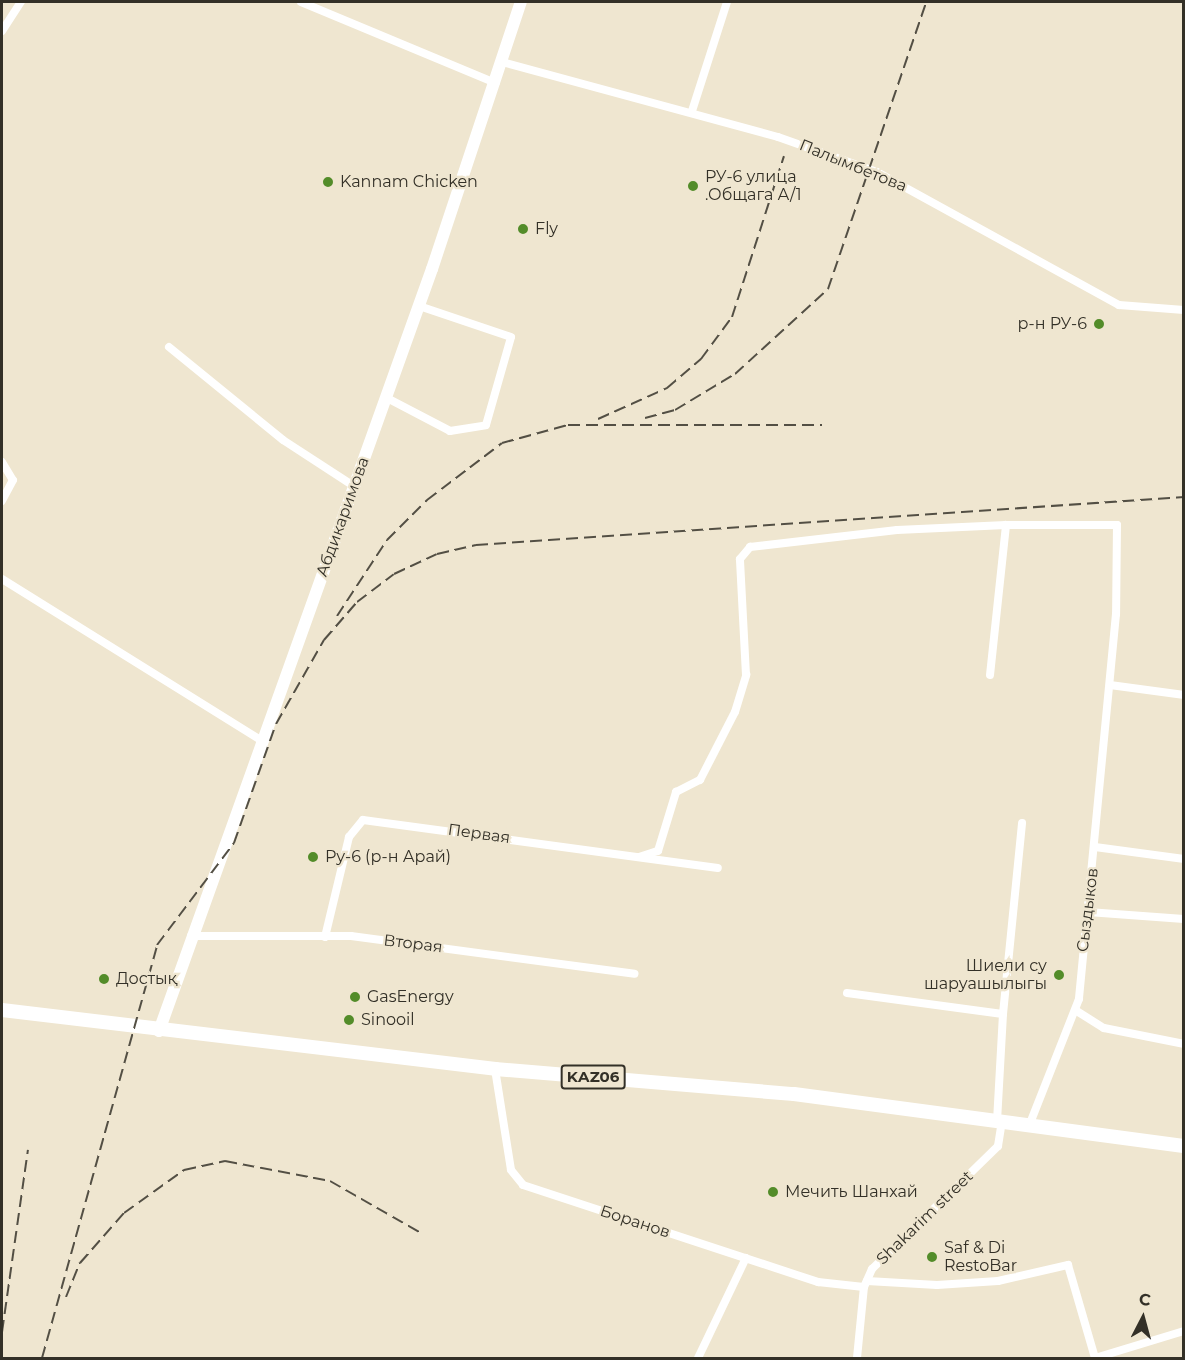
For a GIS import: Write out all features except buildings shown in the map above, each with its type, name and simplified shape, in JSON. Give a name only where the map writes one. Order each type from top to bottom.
[{"type":"main road","name":"Абдикаримова","points":[[159,1031],[261,740],[387,398],[496,83],[521,2]]},
{"type":"main road","name":"KАZ06","points":[[2,1010],[159,1031],[495,1069],[794,1094],[1184,1146]]},
{"type":"street","points":[[2,31],[21,2]]},
{"type":"street","points":[[301,2],[496,83]]},
{"type":"street","points":[[692,111],[727,2]]},
{"type":"street","name":"Палымбетова","points":[[502,62],[692,111],[877,172],[1119,305],[1184,310]]},
{"type":"street","points":[[387,398],[450,431],[486,424],[511,337],[419,306]]},
{"type":"street","points":[[170,347],[283,440],[355,487]]},
{"type":"street","points":[[2,462],[12,480],[2,501]]},
{"type":"street","points":[[639,857],[658,851],[676,792],[700,780],[735,712],[746,675],[740,559],[750,547],[897,530],[1006,525],[990,675]]},
{"type":"street","name":"Сыздыков","points":[[1006,525],[1117,525],[1120,559],[1095,847],[1075,1010],[1029,1126]]},
{"type":"street","points":[[2,579],[261,740]]},
{"type":"street","points":[[1110,685],[1184,694]]},
{"type":"street","name":"Первая","points":[[325,937],[349,837],[363,820],[718,868]]},
{"type":"street","name":"Shakarim street","points":[[857,1359],[866,1284],[884,1253],[999,1146],[1003,1014],[1022,823]]},
{"type":"street","points":[[1095,847],[1184,859]]},
{"type":"street","points":[[1088,912],[1184,919]]},
{"type":"street","name":"Вторая","points":[[191,936],[325,937],[634,974]]},
{"type":"street","points":[[847,993],[1003,1014]]},
{"type":"street","points":[[1075,1010],[1104,1028],[1184,1044]]},
{"type":"street","name":"Боранов","points":[[495,1069],[511,1170],[523,1185],[818,1282],[957,1284],[1068,1265],[1095,1358]]},
{"type":"street","points":[[698,1359],[746,1258]]},
{"type":"street","points":[[1095,1358],[1184,1331]]},
{"type":"railway","points":[[645,418],[675,410],[735,374],[828,289],[926,2]]},
{"type":"railway","points":[[598,419],[667,388],[701,359],[732,317],[784,156]]},
{"type":"railway","points":[[337,616],[387,540],[427,500],[502,443],[568,425],[822,425]]},
{"type":"railway","points":[[42,1358],[157,945],[234,843],[276,724],[324,640],[357,602],[394,574],[437,554],[476,545],[1184,497]]},
{"type":"railway","points":[[2,1332],[28,1150]]},
{"type":"railway","points":[[66,1297],[80,1263],[124,1213],[184,1170],[225,1161],[330,1181],[423,1234]]},
{"type":"place","name":"Kannam Chicken","points":[[328,182]]},
{"type":"place","name":"РУ-6 улица .Общага А/1","points":[[693,186]]},
{"type":"place","name":"Fly","points":[[523,229]]},
{"type":"place","name":"р-н РУ-6","points":[[1099,324]]},
{"type":"place","name":"Ру-6 (р-н Арай)","points":[[313,857]]},
{"type":"place","name":"Шиели су шаруашылыгы","points":[[1059,975]]},
{"type":"place","name":"Достық","points":[[104,979]]},
{"type":"place","name":"GasEnergy","points":[[355,997]]},
{"type":"place","name":"Sinooil","points":[[349,1020]]},
{"type":"place","name":"Мечить Шанхай","points":[[773,1192]]},
{"type":"place","name":"Saf & Di RestoBar","points":[[932,1257]]}]
